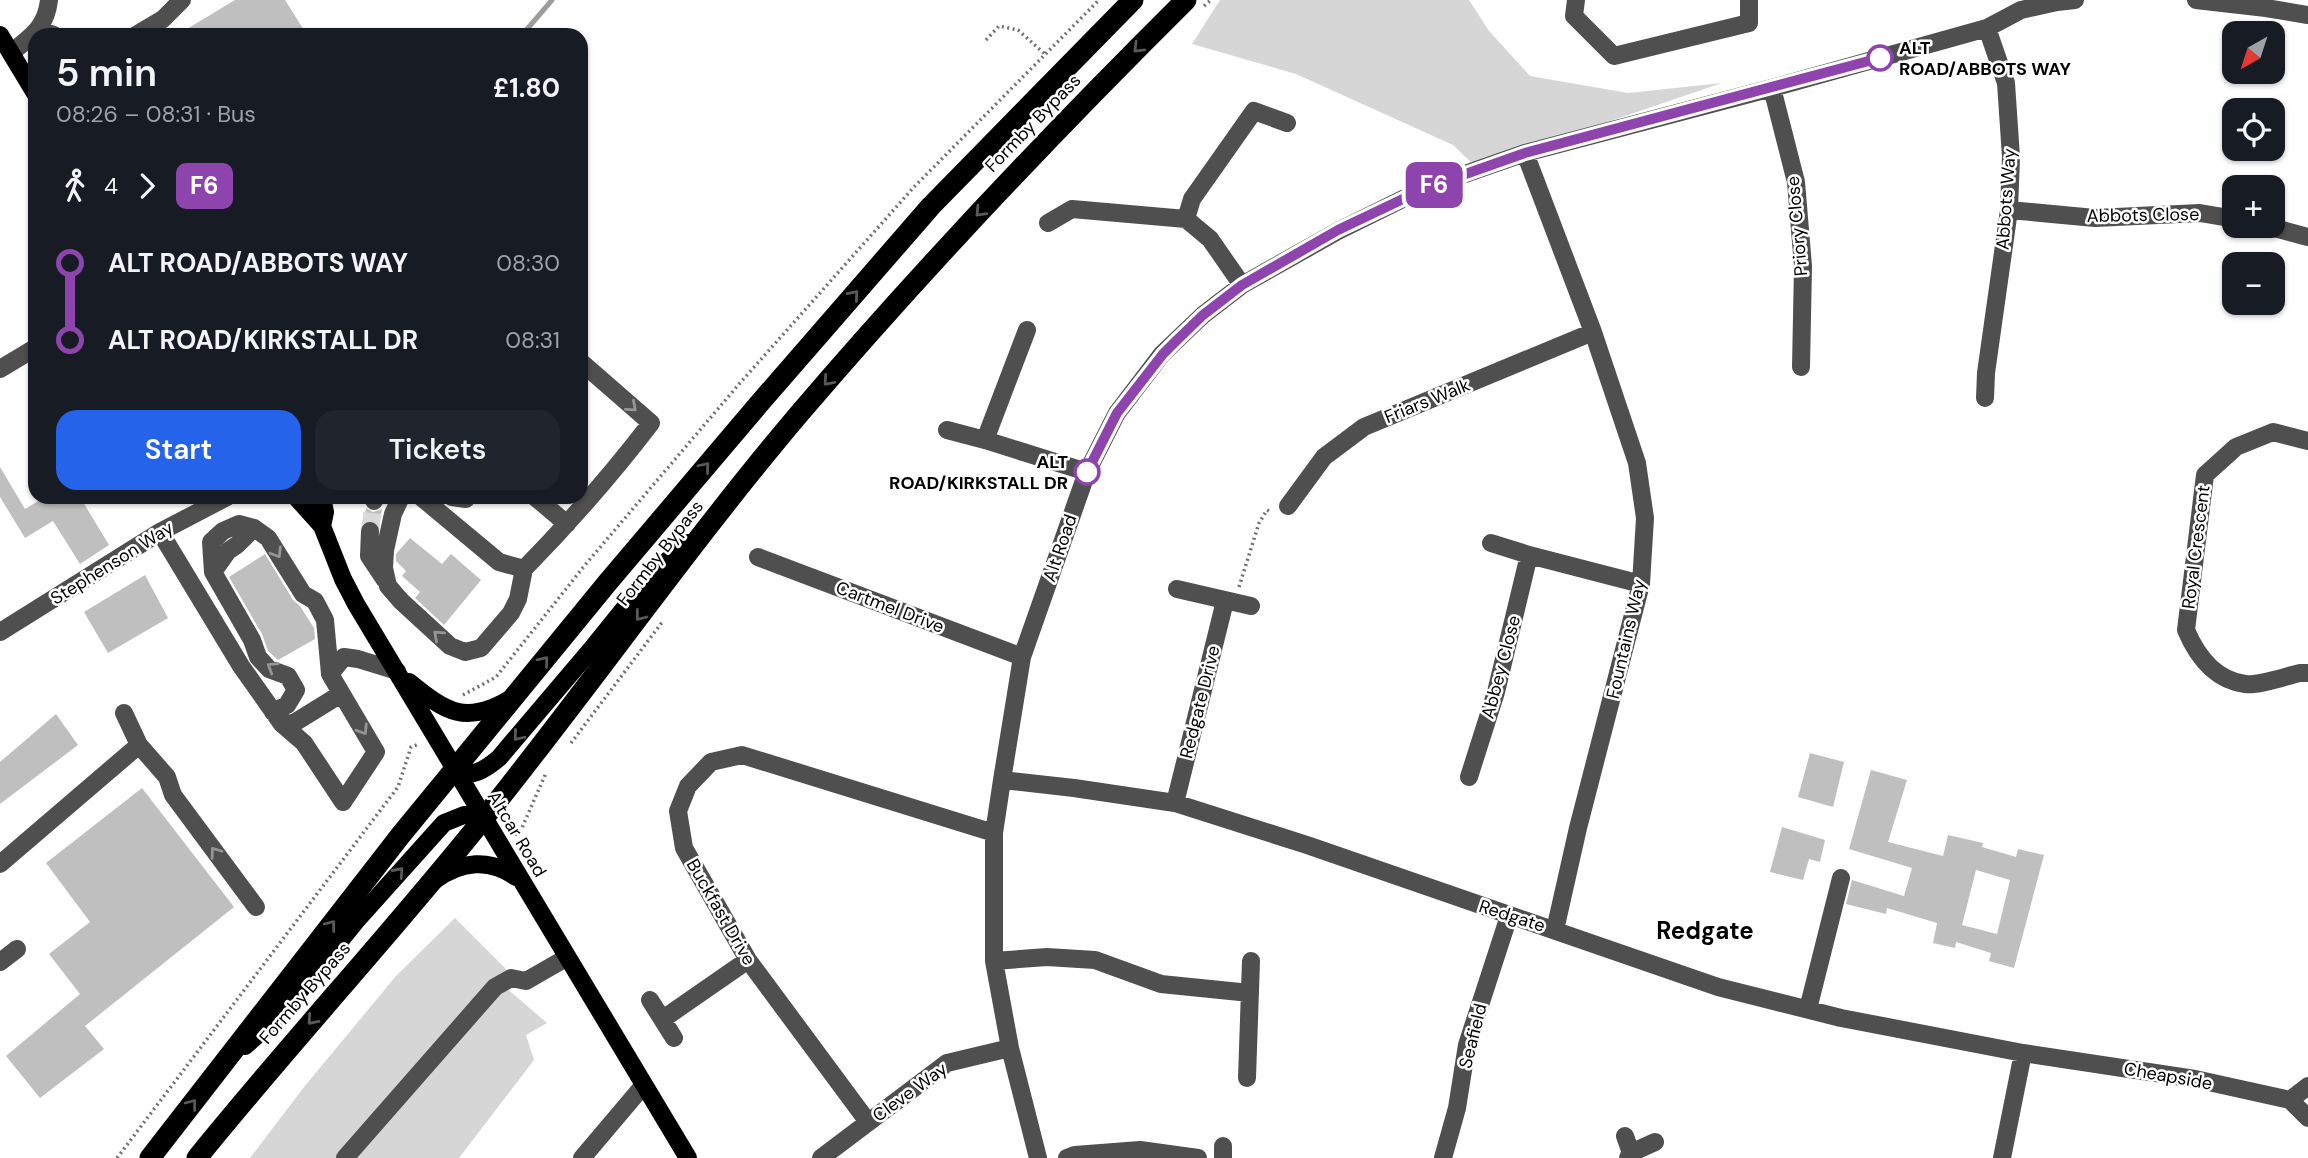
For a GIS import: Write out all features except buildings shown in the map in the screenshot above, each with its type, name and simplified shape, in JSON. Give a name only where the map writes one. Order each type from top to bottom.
[{"type":"highway","name":"Formby Bypass","points":[[150,1158],[454,770],[758,405],[931,206],[1133,0]]},
{"type":"highway","name":"Formby Bypass","points":[[197,1158],[483,819],[798,415],[973,219],[1194,4]]},
{"type":"main road","points":[[0,35],[28,81]]},
{"type":"main road","name":"Altcar Road","points":[[302,504],[322,526],[343,579],[483,819],[688,1158]]},
{"type":"main road","name":"Altcar Road","points":[[322,526],[325,512],[323,504]]},
{"type":"main road","points":[[454,770],[469,775],[499,758],[653,573],[712,523]]},
{"type":"main road","points":[[397,672],[439,705],[456,712],[484,710],[515,696]]},
{"type":"main road","points":[[221,1067],[280,1015],[356,921],[436,831],[455,817],[472,815],[483,819]]},
{"type":"main road","points":[[425,888],[451,870],[476,864],[497,866],[519,879]]},
{"type":"street","points":[[38,28],[47,18],[49,0]]},
{"type":"street","points":[[148,28],[163,19],[183,0]]},
{"type":"street","points":[[1576,0],[1574,16],[1614,56],[1749,23],[1749,0]]},
{"type":"street","name":"Alt Road","points":[[1038,1158],[1010,1048],[994,961],[995,833],[1002,780],[1022,657],[1087,472],[1117,413],[1163,354],[1203,315],[1242,285],[1338,230],[1426,188],[1525,153],[1987,28],[2021,10],[2075,0]]},
{"type":"street","points":[[2196,0],[2267,4],[2308,15]]},
{"type":"street","name":"Abbots Way","points":[[1984,398],[2009,210],[2011,157],[2006,83],[1987,28]]},
{"type":"street","points":[[11,53],[28,38]]},
{"type":"street","name":"Priory Close","points":[[1772,88],[1796,182],[1803,266],[1801,367]]},
{"type":"street","points":[[1186,219],[1192,199],[1254,111],[1287,123]]},
{"type":"street","name":"Fountains Way","points":[[1525,153],[1593,332],[1637,463],[1645,517],[1641,584],[1578,828],[1555,930]]},
{"type":"street","points":[[1048,223],[1072,209],[1186,219],[1210,239],[1242,285]]},
{"type":"street","name":"Abbots Close","points":[[2009,210],[2095,218],[2200,213],[2222,217]]},
{"type":"street","points":[[2285,231],[2308,237]]},
{"type":"street","points":[[985,440],[1027,330]]},
{"type":"street","name":"Friars Walk","points":[[1288,506],[1324,457],[1364,427],[1593,332]]},
{"type":"street","points":[[0,369],[28,352]]},
{"type":"street","points":[[588,368],[651,423],[588,500]]},
{"type":"street","points":[[1986,373],[2004,376]]},
{"type":"street","points":[[947,430],[1087,472]]},
{"type":"street","name":"Royal Crescent","points":[[2308,441],[2273,432],[2236,447],[2205,475],[2186,630],[2195,651],[2218,675],[2247,685],[2308,673]]},
{"type":"street","name":"Stephenson Way","points":[[0,632],[160,532],[214,504]]},
{"type":"street","points":[[388,586],[384,568],[385,550],[398,504]]},
{"type":"street","points":[[429,504],[499,562],[524,569]]},
{"type":"street","points":[[543,504],[567,524]]},
{"type":"street","points":[[370,531],[369,556],[388,586],[450,646],[465,652],[481,648],[510,613],[518,599],[524,569],[584,504]]},
{"type":"street","points":[[160,532],[241,666],[283,720],[304,743],[343,802],[376,752],[330,674],[325,620],[315,601],[303,594],[268,538],[254,528],[228,551],[213,572],[252,640],[258,657],[269,669],[288,677],[296,690],[287,705],[283,720]]},
{"type":"street","points":[[1491,543],[1641,584]]},
{"type":"street","name":"Abbey Close","points":[[1469,777],[1496,692],[1529,555]]},
{"type":"street","name":"Cartmel Drive","points":[[758,557],[1022,657]]},
{"type":"street","points":[[1177,589],[1237,603]]},
{"type":"street","name":"Redgate Drive","points":[[1175,803],[1237,603]]},
{"type":"street","points":[[330,674],[344,657],[397,672]]},
{"type":"street","points":[[283,720],[341,694]]},
{"type":"street","points":[[124,713],[139,745],[167,777],[173,795],[256,907]]},
{"type":"street","points":[[0,864],[139,745]]},
{"type":"street","name":"Buckfast Drive","points":[[868,1122],[748,960],[684,848],[678,811],[688,786],[711,762],[742,755],[995,833]]},
{"type":"street","name":"Redgate","points":[[1002,780],[1175,803],[1307,845],[1718,987],[1808,1009],[2023,1053]]},
{"type":"street","points":[[1808,1009],[1841,878]]},
{"type":"street","name":"Seafield","points":[[1443,1158],[1457,1108],[1467,1045],[1509,916]]},
{"type":"street","points":[[0,962],[17,949]]},
{"type":"street","points":[[994,961],[1047,957],[1096,960],[1161,984],[1250,993]]},
{"type":"street","points":[[345,1158],[495,987],[511,978],[526,981],[566,958]]},
{"type":"street","points":[[663,1020],[748,960]]},
{"type":"street","points":[[1247,1078],[1251,961]]},
{"type":"street","points":[[650,1000],[674,1038]]},
{"type":"street","name":"Cleve Way","points":[[821,1158],[947,1063],[1010,1048]]},
{"type":"street","points":[[2001,1158],[2023,1053]]},
{"type":"street","name":"Cheapside","points":[[2023,1053],[2195,1079],[2290,1100]]},
{"type":"street","points":[[583,1158],[643,1086]]},
{"type":"street","points":[[2308,1086],[2290,1100],[2308,1118]]},
{"type":"street","points":[[1625,1136],[1629,1156],[1655,1142]]},
{"type":"street","points":[[1067,1158],[1075,1155],[1140,1150],[1198,1158]]},
{"type":"path","points":[[458,698],[496,677],[585,565],[740,383],[914,187],[1099,0]]},
{"type":"path","points":[[1194,4],[1211,0]]},
{"type":"path","points":[[986,40],[999,26],[1018,30],[1063,71]]},
{"type":"path","points":[[1237,603],[1259,523],[1267,510],[1283,518],[1288,506]]},
{"type":"path","points":[[569,744],[665,618]]},
{"type":"path","points":[[117,1158],[398,787],[411,747],[419,744]]},
{"type":"path","points":[[517,834],[546,774],[554,764]]},
{"type":"shaded area","points":[[1220,0],[1469,0],[1489,31],[1530,76],[1628,93],[1722,83],[1476,167],[1453,145],[1296,74],[1192,44]]},
{"type":"shaded area","points":[[455,918],[507,970],[497,980],[547,1023],[526,1035],[534,1060],[459,1158],[250,1158],[304,1087],[396,976]]},
{"type":"waterway","points":[[528,28],[552,0]]},
{"type":"tunnel","points":[[370,531],[374,504]]},
{"type":"bus line","name":"F6","points":[[1087,472],[1117,413],[1176,341],[1203,315],[1242,285],[1338,230],[1426,188],[1525,153],[1880,58]]},
{"type":"place","name":"ALT ROAD/ABBOTS WAY","points":[[1880,58]]},
{"type":"place","name":"ALT ROAD/KIRKSTALL DR","points":[[1087,472]]},
{"type":"district","name":"Redgate","points":[[1705,931]]}]
